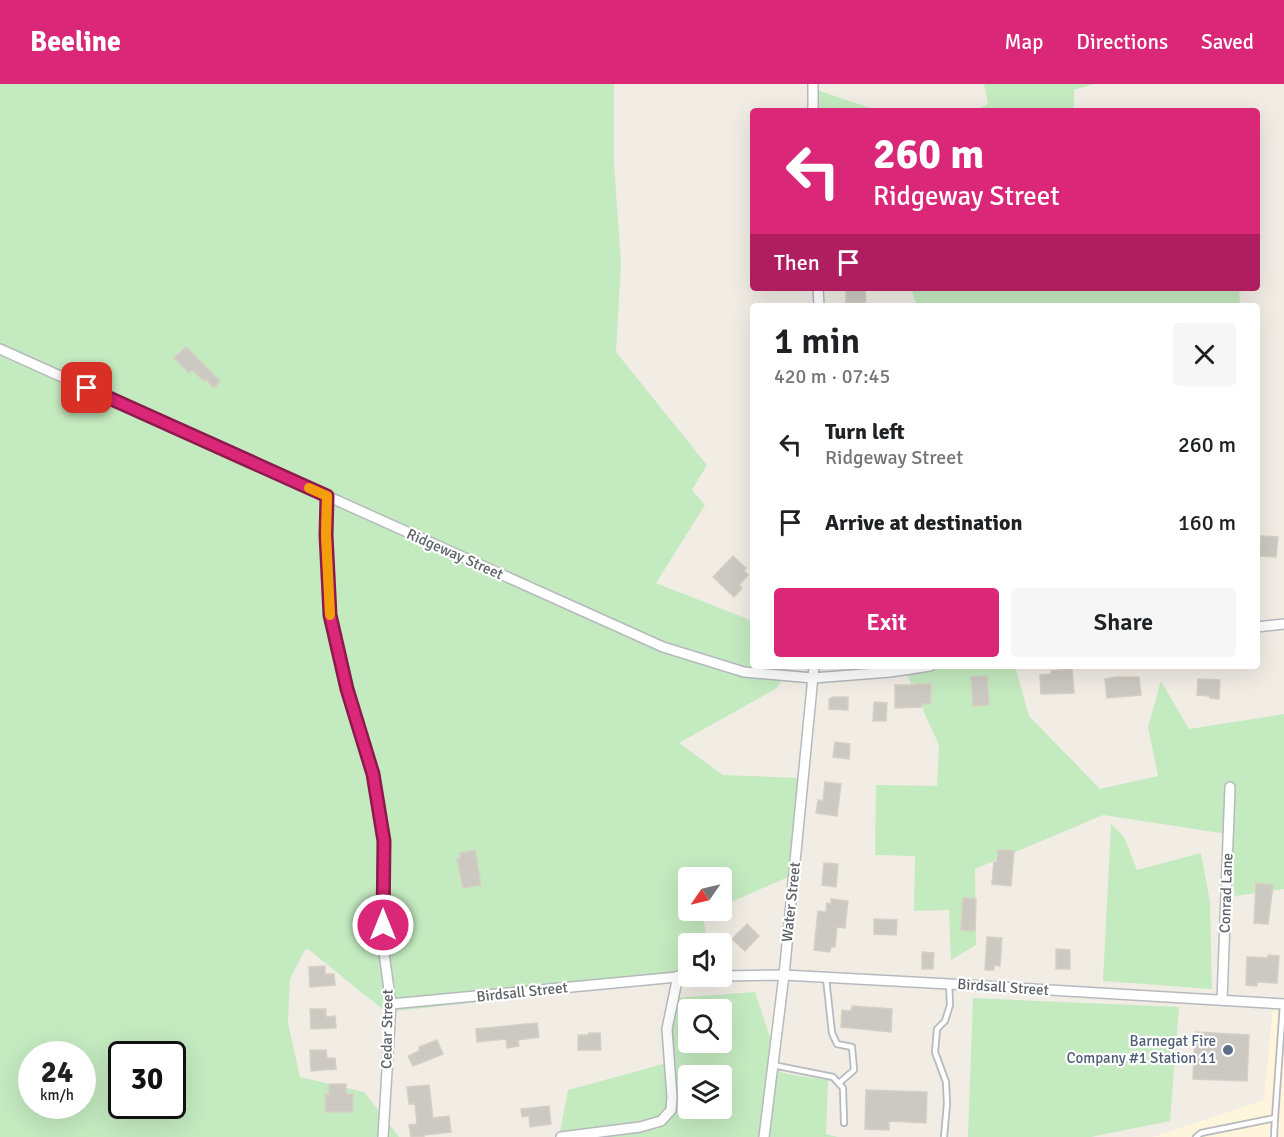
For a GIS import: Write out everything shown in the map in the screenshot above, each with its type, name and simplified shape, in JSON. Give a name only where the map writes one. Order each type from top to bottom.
[{"type":"street","points":[[813,84],[813,108]]},
{"type":"street","name":"Ridgeway Street","points":[[0,349],[663,647],[744,672],[813,678],[910,669]]},
{"type":"street","name":"Cedar Street","points":[[327,496],[326,535],[330,615],[347,689],[373,774],[384,841],[383,946],[391,1004],[383,1137]]},
{"type":"street","points":[[1260,627],[1284,624]]},
{"type":"street","name":"Water Street","points":[[764,1137],[784,975],[814,669]]},
{"type":"street","name":"Conrad Lane","points":[[1222,1000],[1230,787]]},
{"type":"street","name":"Birdsall Street","points":[[391,1004],[678,976]]},
{"type":"street","name":"Birdsall Street","points":[[732,976],[825,977],[1284,1004]]},
{"type":"street","points":[[561,1137],[640,1127],[661,1120],[671,1110],[667,1029],[680,987]]},
{"type":"lane","points":[[825,977],[832,1033],[837,1044],[852,1047],[853,1050],[854,1070],[839,1083]]},
{"type":"lane","points":[[944,1137],[946,1082],[936,1052],[937,1029],[945,1021],[950,1005],[949,984]]},
{"type":"lane","points":[[1275,1137],[1284,1004]]},
{"type":"lane","points":[[773,1065],[833,1077],[843,1088],[844,1123]]},
{"type":"lane","points":[[1196,1137],[1202,1133],[1275,1118]]},
{"type":"shaded area","points":[[1273,1005],[1284,1006],[1284,1137],[1152,1137],[1264,1100]]},
{"type":"green space","points":[[0,84],[614,84],[614,164],[621,263],[616,352],[707,465],[692,490],[705,505],[656,583],[750,620],[750,669],[789,669],[777,688],[679,743],[723,775],[799,778],[795,874],[732,902],[732,867],[678,867],[678,921],[704,921],[706,933],[678,933],[678,981],[386,1012],[308,949],[305,950],[290,979],[288,1023],[300,1077],[364,1092],[399,1137],[0,1137]]},
{"type":"green space","points":[[984,84],[1094,84],[1074,90],[1074,108],[981,108],[988,104]]},
{"type":"green space","points":[[814,89],[870,108],[815,108]]},
{"type":"green space","points":[[912,291],[1239,291],[1240,303],[916,303]]},
{"type":"green space","points":[[904,669],[1016,669],[1029,716],[1100,789],[1158,776],[1148,727],[1161,681],[1189,729],[1284,714],[1284,889],[1235,896],[1227,834],[1103,815],[975,869],[976,945],[951,960],[949,910],[914,911],[915,856],[875,855],[876,785],[937,786],[939,745]]},
{"type":"green space","points":[[1111,824],[1124,837],[1137,870],[1201,853],[1210,902],[1212,989],[1103,981]]},
{"type":"green space","points":[[755,992],[782,1073],[828,1080],[826,1134],[838,1137],[559,1137],[568,1090],[663,1064],[674,998]]},
{"type":"green space","points":[[973,998],[1179,1007],[1170,1121],[1091,1137],[968,1137]]},
{"type":"building","points":[[846,291],[865,291],[866,302],[846,303]]},
{"type":"building","points":[[186,347],[220,381],[214,388],[206,379],[204,381],[192,370],[189,373],[174,358]]},
{"type":"building","points":[[1261,536],[1278,537],[1276,557],[1260,556]]},
{"type":"building","points":[[733,556],[746,568],[744,571],[748,575],[739,585],[742,588],[734,597],[713,577]]},
{"type":"building","points":[[1072,669],[1074,693],[1041,694],[1040,675],[1051,674],[1051,671]]},
{"type":"building","points":[[987,676],[989,705],[973,706],[971,677]]},
{"type":"building","points":[[1139,677],[1141,695],[1107,698],[1105,679]]},
{"type":"building","points":[[1198,679],[1220,680],[1219,699],[1197,695]]},
{"type":"building","points":[[931,684],[931,704],[922,704],[921,707],[895,708],[895,685]]},
{"type":"building","points":[[848,697],[848,710],[829,709],[829,699]]},
{"type":"building","points":[[874,702],[887,703],[886,721],[873,721]]},
{"type":"building","points":[[835,742],[850,744],[849,759],[833,757]]},
{"type":"building","points":[[825,782],[841,784],[837,816],[816,813],[818,800],[823,801]]},
{"type":"building","points":[[475,850],[481,885],[463,888],[457,859],[461,858],[460,853]]},
{"type":"building","points":[[998,850],[1014,851],[1011,886],[992,884],[994,862],[997,862]]},
{"type":"building","points":[[824,863],[838,864],[836,887],[822,885]]},
{"type":"building","points":[[1256,883],[1273,885],[1268,924],[1254,923]]},
{"type":"building","points":[[963,898],[976,899],[975,931],[961,930]]},
{"type":"building","points":[[831,899],[848,901],[845,928],[837,927],[835,947],[831,947],[830,952],[814,950],[818,911],[826,912],[827,903],[831,904]]},
{"type":"building","points":[[874,919],[897,920],[896,935],[874,934]]},
{"type":"building","points":[[747,924],[759,936],[745,951],[732,939]]},
{"type":"building","points":[[987,937],[1002,938],[1000,966],[994,965],[994,970],[985,970]]},
{"type":"building","points":[[1056,949],[1070,950],[1070,969],[1056,969]]},
{"type":"building","points":[[922,952],[934,953],[933,969],[922,969]]},
{"type":"building","points":[[1268,955],[1279,956],[1277,983],[1257,982],[1257,986],[1246,985],[1247,957],[1268,958]]},
{"type":"building","points":[[325,966],[325,974],[334,974],[335,985],[310,987],[309,967]]},
{"type":"building","points":[[852,1006],[892,1009],[891,1032],[841,1027],[842,1010],[851,1011]]},
{"type":"building","points":[[310,1009],[326,1009],[326,1017],[335,1016],[336,1028],[311,1029]]},
{"type":"building","points":[[537,1023],[539,1037],[518,1040],[519,1046],[507,1048],[506,1039],[477,1042],[476,1029]]},
{"type":"building","points":[[1195,1032],[1249,1035],[1247,1081],[1193,1079]]},
{"type":"building","points":[[600,1033],[601,1050],[578,1050],[578,1035]]},
{"type":"building","points":[[437,1040],[443,1054],[413,1066],[408,1056],[419,1051],[419,1047]]},
{"type":"building","points":[[310,1050],[326,1050],[327,1058],[335,1058],[336,1069],[311,1071]]},
{"type":"building","points":[[329,1084],[346,1084],[346,1094],[353,1094],[353,1112],[325,1112],[325,1094],[329,1094]]},
{"type":"building","points":[[429,1085],[433,1118],[449,1116],[451,1132],[411,1137],[409,1125],[417,1124],[415,1104],[409,1104],[407,1087]]},
{"type":"building","points":[[866,1090],[927,1092],[926,1123],[889,1121],[889,1130],[865,1129]]},
{"type":"building","points":[[549,1106],[551,1124],[530,1127],[529,1116],[522,1117],[521,1109]]},
{"type":"slow traffic","points":[[309,488],[327,496],[327,579],[330,615]]},
{"type":"place","name":"Barnegat Fire Company #1 Station 11","points":[[1228,1050]]},
{"type":"route","points":[[87,388],[327,496],[327,579],[330,615],[347,689],[373,774],[384,841],[383,925]]}]
